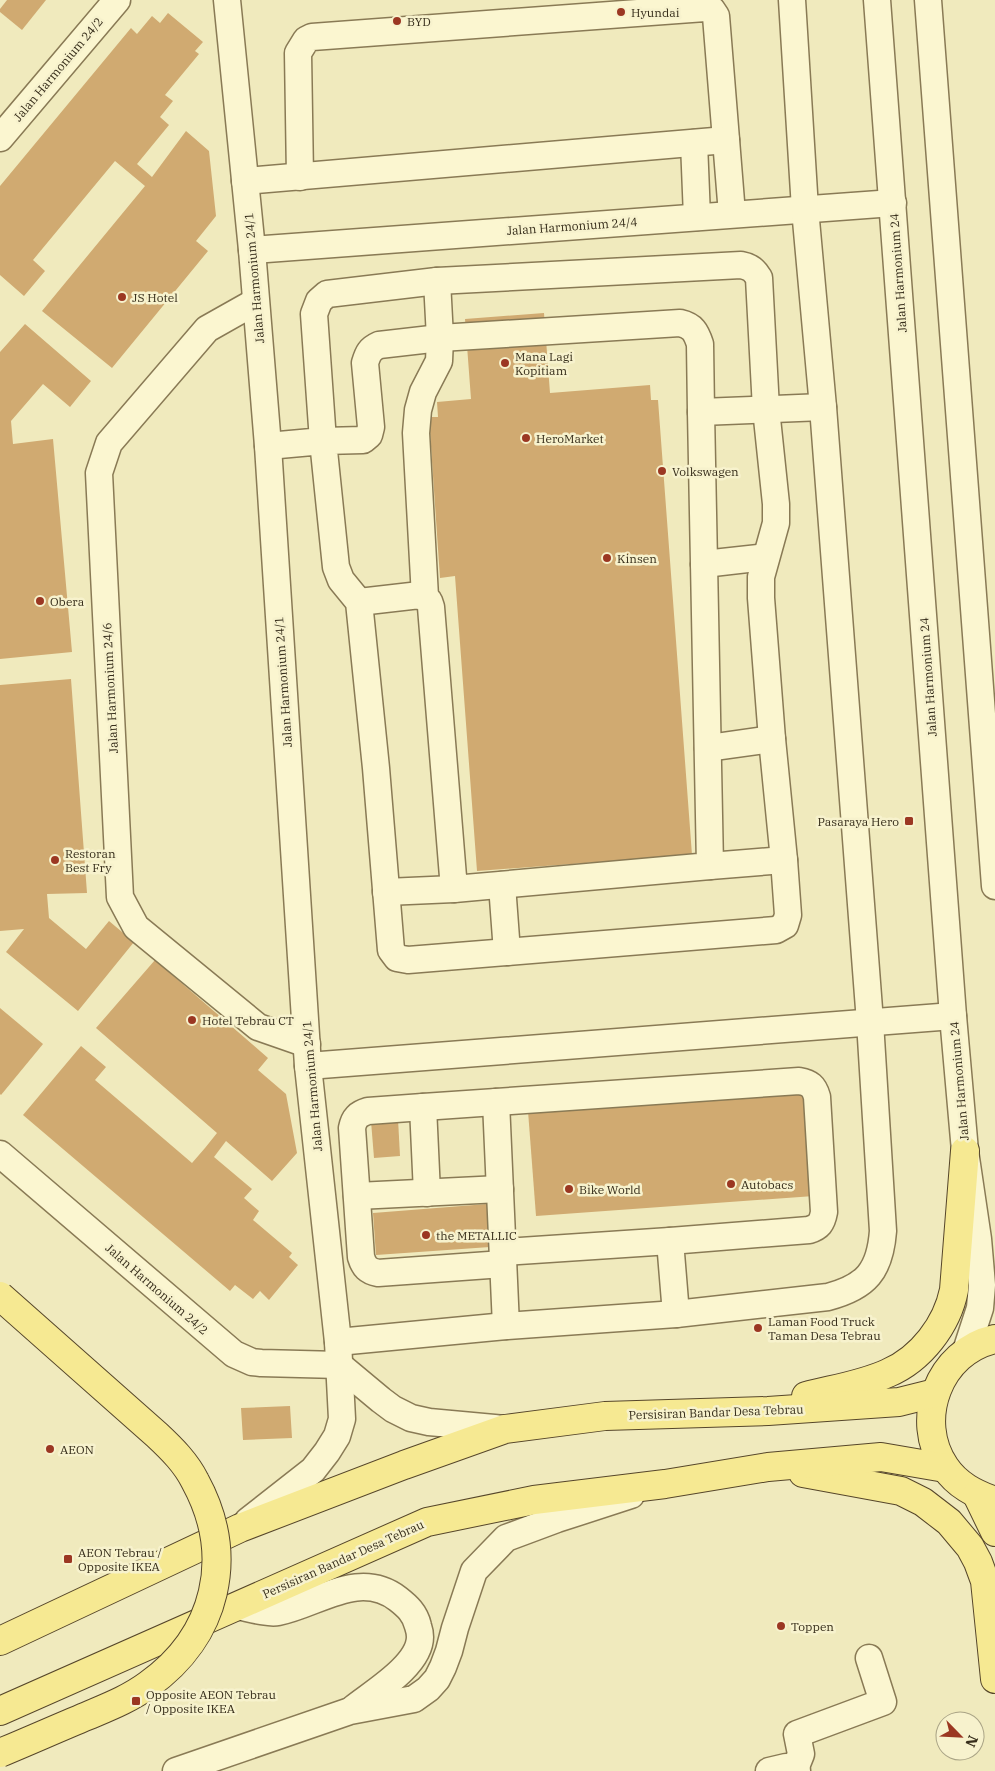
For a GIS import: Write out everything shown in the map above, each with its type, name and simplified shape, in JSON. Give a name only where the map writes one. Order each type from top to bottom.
[{"type":"main road","points":[[768,1411],[802,1398],[888,1373],[917,1354],[935,1333],[951,1304],[954,1290],[965,1151]]},
{"type":"main road","points":[[0,1296],[157,1435],[178,1456],[196,1482],[211,1522],[217,1551],[216,1580],[211,1602],[192,1641],[180,1658],[165,1672],[147,1686],[125,1699],[0,1753]]},
{"type":"main road","points":[[995,1339],[986,1341],[966,1351],[947,1370],[935,1393],[930,1412],[931,1432],[936,1451],[945,1468],[959,1484],[986,1498],[995,1532]]},
{"type":"main road","name":"Persisiran Bandar Desa Tebrau","points":[[1,1640],[240,1528],[404,1465],[505,1429],[605,1416],[768,1411],[899,1402],[935,1393]]},
{"type":"main road","name":"Persisiran Bandar Desa Tebrau","points":[[0,1711],[427,1522],[534,1500],[664,1484],[768,1467],[881,1457],[945,1468]]},
{"type":"main road","points":[[768,1467],[901,1491],[923,1502],[949,1522],[970,1547],[985,1581],[995,1679]]},
{"type":"street","name":"Jalan Harmonium 24/2","points":[[0,138],[117,0]]},
{"type":"street","name":"Jalan Harmonium 24/1","points":[[227,0],[252,250],[268,446],[308,1055],[338,1353],[342,1419],[337,1436],[313,1470],[240,1528]]},
{"type":"street","name":"Jalan Harmonium 24/2","points":[[0,1154],[234,1354],[243,1359],[261,1363],[338,1353],[506,1326],[676,1314],[828,1297],[846,1292],[862,1282],[874,1268],[882,1250],[883,1231],[870,1022],[823,407],[805,209],[792,0]]},
{"type":"street","name":"Jalan Harmonium 24","points":[[877,0],[953,1016],[965,1151],[978,1239],[982,1285],[980,1308],[966,1351]]},
{"type":"street","points":[[928,0],[995,886]]},
{"type":"street","points":[[300,177],[298,53],[306,40],[312,37],[705,8],[712,10],[716,16],[732,214]]},
{"type":"street","points":[[245,182],[726,140]]},
{"type":"street","points":[[694,143],[697,217]]},
{"type":"street","name":"Jalan Harmonium 24/4","points":[[252,250],[732,214],[893,204]]},
{"type":"street","points":[[741,265],[755,271],[759,278],[766,409],[776,523],[761,577],[761,598],[788,914],[784,925],[776,930],[408,960],[397,958],[390,950],[359,602],[341,580],[336,567],[322,441],[314,314],[319,301],[328,294],[437,282],[741,265]]},
{"type":"street","points":[[425,598],[417,425],[418,410],[423,392],[439,361],[440,338],[437,282]]},
{"type":"street","name":"Jalan Harmonium 24/6","points":[[255,302],[207,329],[109,443],[99,473],[120,897],[136,927],[258,1026],[308,1055]]},
{"type":"street","points":[[268,446],[322,441],[363,440],[369,435],[371,427],[365,363],[368,353],[378,344],[440,338],[680,323],[690,326],[697,334],[700,344],[710,866]]},
{"type":"street","points":[[701,412],[823,407]]},
{"type":"street","points":[[704,564],[766,557]]},
{"type":"street","points":[[359,602],[420,595],[429,601],[431,607],[454,889]]},
{"type":"street","points":[[708,748],[772,740]]},
{"type":"street","points":[[386,892],[454,889],[784,860]]},
{"type":"street","points":[[502,885],[507,952]]},
{"type":"street","points":[[308,1055],[953,1016]]},
{"type":"street","points":[[799,1081],[808,1083],[814,1088],[817,1096],[824,1212],[822,1221],[817,1228],[809,1230],[670,1241],[378,1273],[370,1271],[363,1266],[360,1257],[356,1196],[352,1128],[354,1120],[360,1113],[368,1111],[496,1102],[799,1081]]},
{"type":"street","points":[[496,1102],[506,1326]]},
{"type":"street","points":[[423,1107],[427,1193]]},
{"type":"street","points":[[356,1196],[500,1189]]},
{"type":"street","points":[[670,1241],[676,1314]]},
{"type":"street","points":[[338,1353],[381,1400],[393,1409],[411,1418],[429,1422],[505,1429]]},
{"type":"street","points":[[176,1771],[350,1711],[414,1699],[428,1689],[437,1679],[449,1651],[474,1570],[506,1538],[664,1484]]},
{"type":"street","points":[[237,1606],[276,1612],[358,1586],[378,1589],[394,1596],[410,1609],[417,1622],[420,1638],[415,1655],[400,1673],[350,1711]]},
{"type":"street","points":[[769,1771],[786,1767],[796,1770],[801,1754],[797,1734],[883,1702],[869,1658]]},
{"type":"building","points":[[7,0],[46,0],[22,30],[0,12],[0,9]]},
{"type":"building","points":[[168,13],[203,42],[195,51],[199,54],[165,95],[173,101],[160,117],[169,125],[137,164],[152,177],[186,131],[209,151],[216,216],[196,241],[208,251],[112,368],[42,311],[145,186],[115,161],[33,260],[45,271],[24,296],[0,275],[0,186],[131,28],[137,34],[152,16],[160,23]]},
{"type":"building","points":[[544,313],[550,393],[650,385],[651,400],[658,400],[692,855],[477,871],[455,576],[440,578],[429,417],[438,417],[437,402],[471,399],[465,319]]},
{"type":"building","points":[[25,324],[91,381],[70,407],[43,384],[11,421],[13,444],[53,439],[72,652],[0,659],[0,352]]},
{"type":"building","points":[[71,679],[87,893],[47,894],[49,918],[86,949],[109,921],[134,942],[78,1011],[6,952],[24,929],[0,931],[0,685]]},
{"type":"building","points":[[155,960],[268,1058],[258,1070],[286,1094],[297,1153],[272,1181],[226,1141],[214,1157],[252,1189],[244,1198],[259,1211],[253,1220],[292,1253],[289,1257],[298,1265],[269,1300],[260,1291],[253,1299],[235,1285],[230,1291],[23,1115],[81,1046],[106,1067],[95,1080],[192,1163],[205,1148],[217,1133],[96,1028]]},
{"type":"building","points":[[0,1008],[43,1044],[1,1095],[0,1094]]},
{"type":"building","points":[[807,1090],[814,1196],[536,1216],[528,1111]]},
{"type":"building","points":[[398,1119],[400,1156],[374,1158],[371,1121]]},
{"type":"building","points":[[487,1204],[490,1247],[376,1255],[373,1213]]},
{"type":"building","points":[[290,1406],[292,1438],[243,1440],[241,1408]]},
{"type":"place","name":"Hyundai","points":[[621,12]]},
{"type":"place","name":"BYD","points":[[397,21]]},
{"type":"place","name":"JS Hotel","points":[[122,297]]},
{"type":"place","name":"Mana Lagi Kopitiam","points":[[505,363]]},
{"type":"place","name":"HeroMarket","points":[[526,438]]},
{"type":"place","name":"Volkswagen","points":[[662,471]]},
{"type":"place","name":"Kinsen","points":[[607,558]]},
{"type":"place","name":"Obera","points":[[40,601]]},
{"type":"place","name":"Pasaraya Hero","points":[[909,821]]},
{"type":"place","name":"Restoran Best Fry","points":[[55,860]]},
{"type":"place","name":"Hotel Tebrau CT","points":[[192,1020]]},
{"type":"place","name":"Autobacs","points":[[731,1184]]},
{"type":"place","name":"Bike World","points":[[569,1189]]},
{"type":"place","name":"the METALLIC","points":[[426,1235]]},
{"type":"place","name":"Laman Food Truck Taman Desa Tebrau","points":[[758,1328]]},
{"type":"place","name":"AEON","points":[[50,1449]]},
{"type":"place","name":"AEON Tebrau / Opposite IKEA","points":[[68,1559]]},
{"type":"place","name":"Toppen","points":[[781,1626]]},
{"type":"place","name":"Opposite AEON Tebrau / Opposite IKEA","points":[[136,1701]]}]
